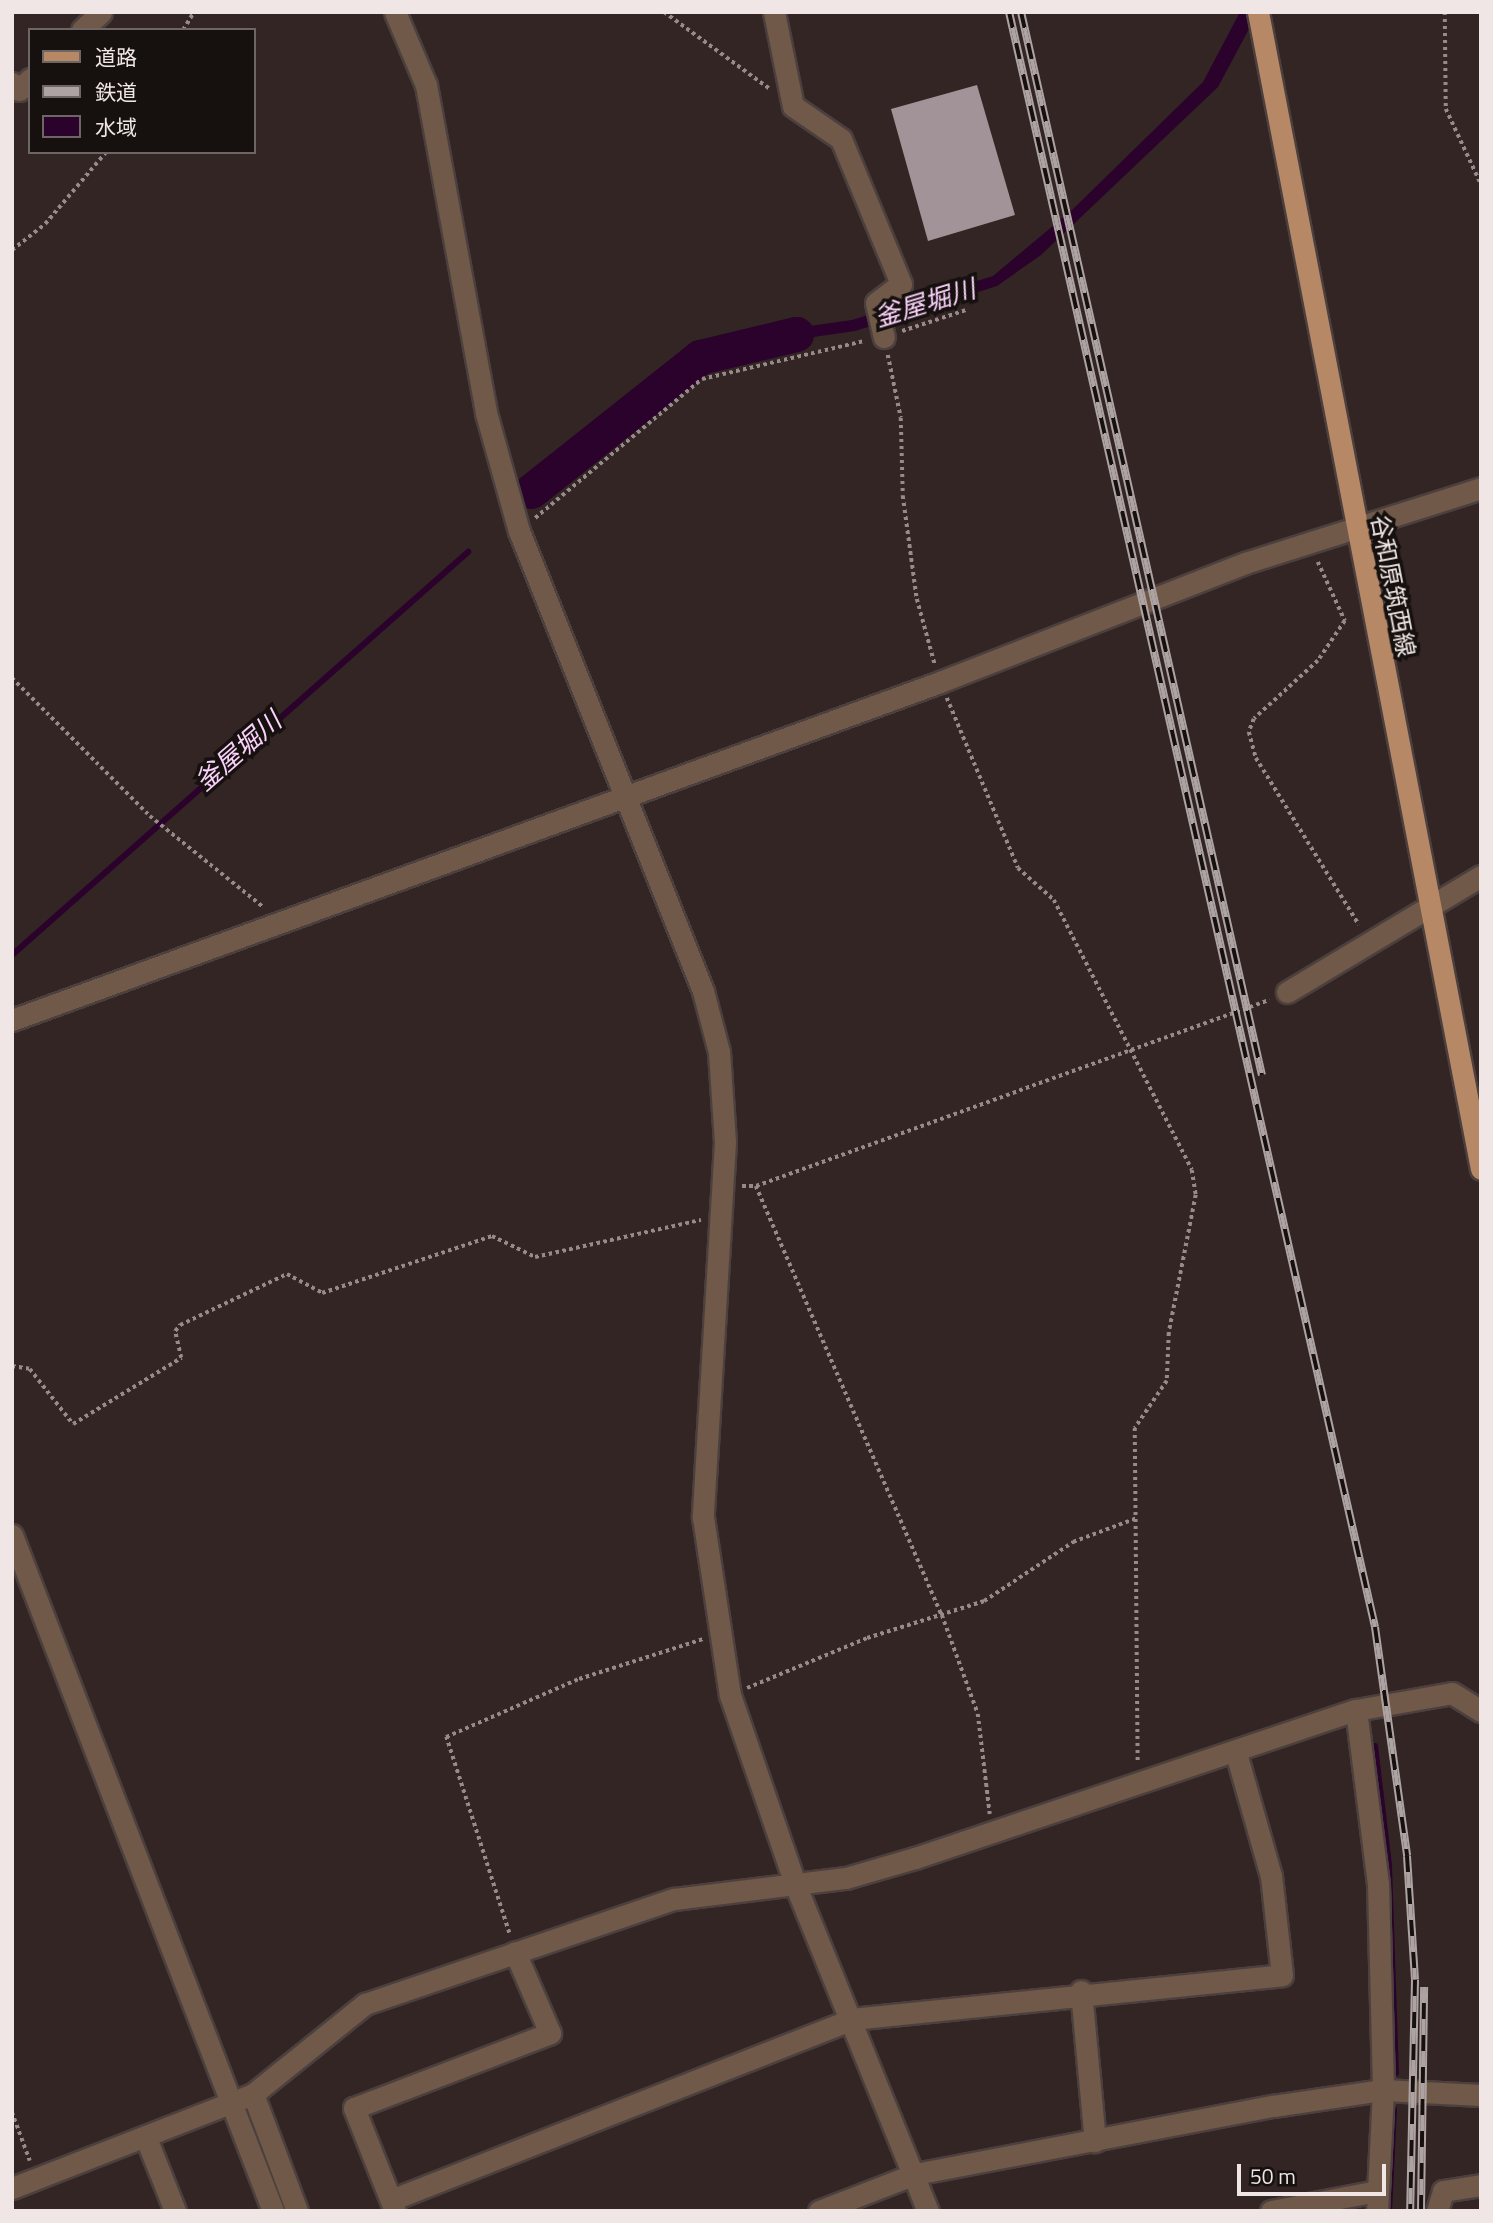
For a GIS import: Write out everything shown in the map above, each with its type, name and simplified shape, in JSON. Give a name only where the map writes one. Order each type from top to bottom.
[{"type":"main road","name":"谷和原筑西線","points":[[1258,12],[1427,905],[1481,1169]]},
{"type":"street","points":[[84,28],[101,12]]},
{"type":"street","points":[[396,12],[426,85],[486,413],[519,531],[703,991],[717,1042],[726,1142],[702,1460],[716,1633],[730,1696],[795,1884],[928,2211]]},
{"type":"street","points":[[774,12],[793,106],[841,139],[901,284],[876,303],[884,337]]},
{"type":"street","points":[[12,83],[19,90],[28,81]]},
{"type":"street","points":[[12,1020],[277,920],[940,682],[1308,540],[1481,488]]},
{"type":"street","points":[[1287,992],[1348,958],[1367,939],[1481,876]]},
{"type":"street","points":[[12,1535],[273,2211]]},
{"type":"street","points":[[12,2188],[146,2138],[253,2094],[365,2004],[674,1899],[846,1878],[1236,1753],[1356,1710],[1452,1693],[1481,1711]]},
{"type":"street","points":[[1271,2211],[1377,2201],[1383,2090],[1377,1854],[1356,1710]]},
{"type":"street","points":[[515,1952],[550,2033],[354,2108],[393,2206],[852,2019],[1081,1991],[1282,1975],[1271,1876],[1236,1753]]},
{"type":"street","points":[[1081,1991],[1095,2141]]},
{"type":"street","points":[[819,2211],[915,2174],[1383,2090],[1481,2095]]},
{"type":"street","points":[[253,2094],[297,2211]]},
{"type":"street","points":[[146,2138],[175,2211]]},
{"type":"street","points":[[1437,2211],[1443,2191],[1481,2185]]},
{"type":"path","points":[[184,28],[194,12]]},
{"type":"path","points":[[664,12],[793,106]]},
{"type":"path","points":[[1445,12],[1446,109],[1481,184]]},
{"type":"path","points":[[12,250],[45,224],[104,154]]},
{"type":"path","points":[[519,531],[702,379],[884,337],[966,310]]},
{"type":"path","points":[[884,337],[901,418],[903,496],[917,599],[940,682],[1018,868],[1054,900],[1129,1054],[1192,1170],[1196,1195],[1169,1333],[1167,1381],[1135,1428],[1138,1785]]},
{"type":"path","points":[[1308,540],[1345,621],[1318,662],[1254,719],[1249,733],[1256,758],[1367,939]]},
{"type":"path","points":[[12,678],[150,816],[277,920]]},
{"type":"path","points":[[992,1833],[978,1714],[942,1615],[756,1186],[1129,1054],[1287,992]]},
{"type":"path","points":[[12,1366],[30,1369],[73,1424],[181,1358],[175,1331],[180,1325],[287,1274],[322,1293],[492,1237],[535,1257],[682,1221],[720,1219]]},
{"type":"path","points":[[730,1696],[867,1638],[984,1601],[1098,1530],[1137,1518]]},
{"type":"path","points":[[515,1952],[446,1737],[579,1679],[716,1633]]},
{"type":"path","points":[[12,2112],[37,2179]]},
{"type":"water","points":[[1240,12],[1258,12],[1218,87],[1041,255],[997,286],[855,331],[751,346],[747,335],[852,320],[993,276],[1072,210],[1203,82]]},
{"type":"building","points":[[977,85],[1015,215],[928,241],[891,109]]},
{"type":"waterway","name":"釜屋堀川","points":[[531,491],[700,357],[796,334]]},
{"type":"waterway","name":"釜屋堀川","points":[[12,955],[468,552]]},
{"type":"waterway","points":[[1375,1746],[1389,1866],[1396,2073]]},
{"type":"waterway","points":[[1389,2211],[1394,2109]]},
{"type":"railway","points":[[1009,12],[1375,1627],[1407,1856],[1415,1980],[1410,2211]]},
{"type":"railway","points":[[1021,12],[1262,1075]]},
{"type":"railway","points":[[1421,2211],[1424,1987]]}]
